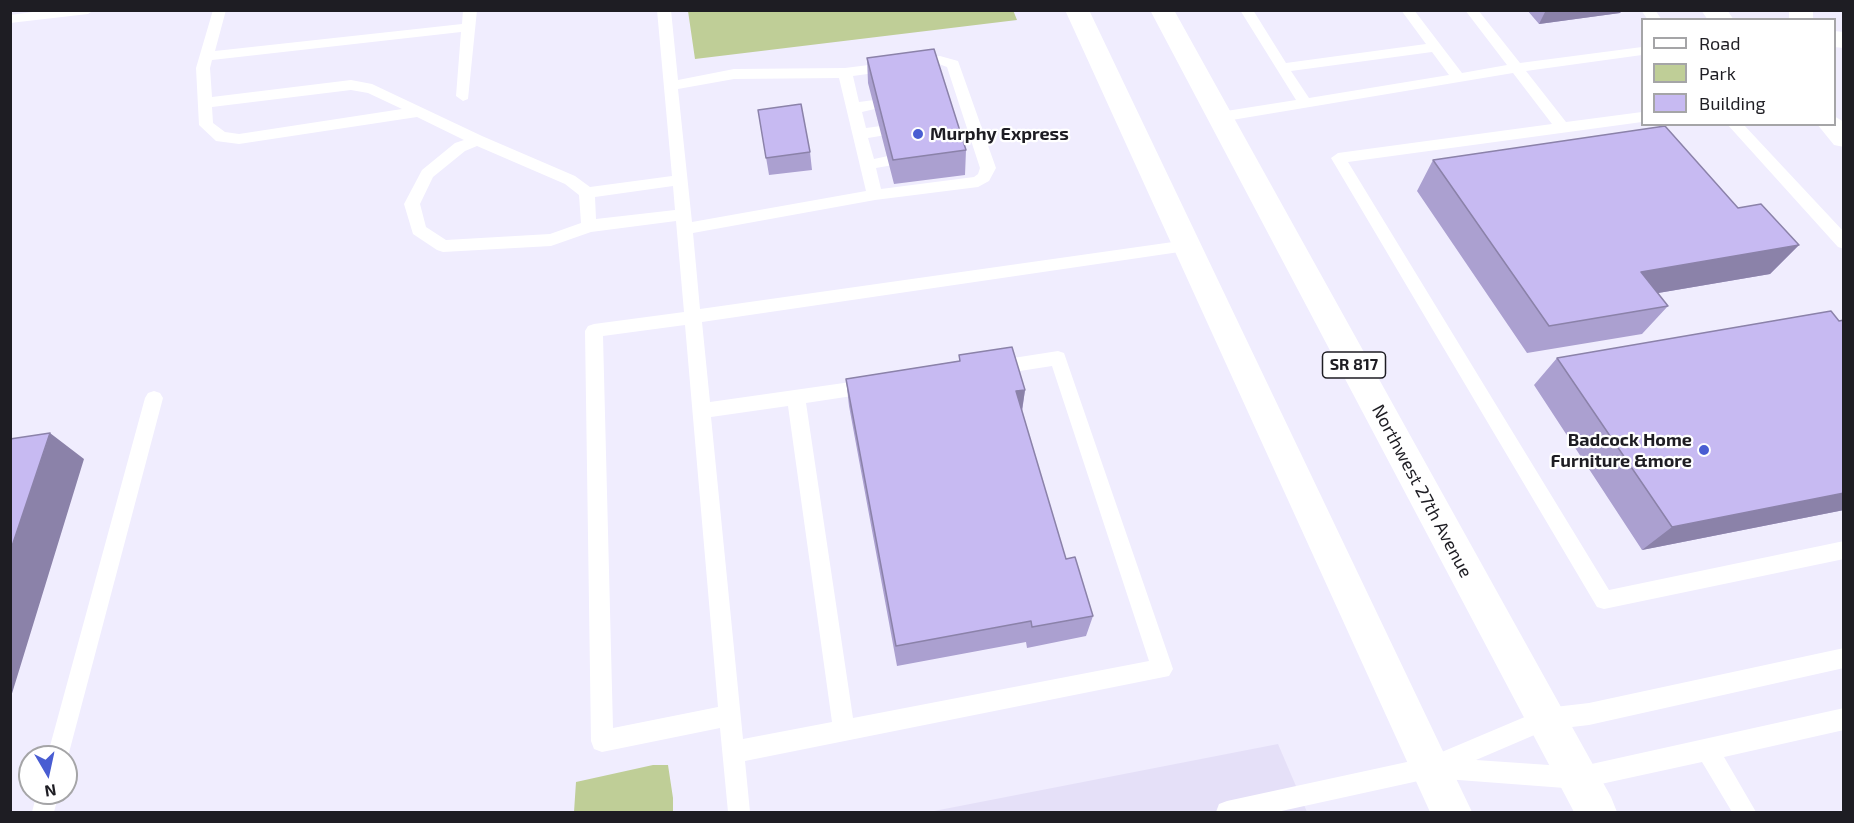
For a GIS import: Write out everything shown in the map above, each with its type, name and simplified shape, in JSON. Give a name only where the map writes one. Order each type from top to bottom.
[{"type":"main road","points":[[1077,10],[1451,813]]},
{"type":"main road","name":"Northwest 27th Avenue","points":[[1162,10],[1587,795]]},
{"type":"main road","points":[[1832,126],[1844,138]]},
{"type":"lane","points":[[10,19],[88,10]]},
{"type":"lane","points":[[220,10],[203,68],[206,125],[221,137],[239,139],[417,112]]},
{"type":"lane","points":[[463,96],[470,10]]},
{"type":"lane","points":[[664,10],[739,813]]},
{"type":"lane","points":[[1246,10],[1305,103]]},
{"type":"lane","points":[[1407,10],[1459,78]]},
{"type":"lane","points":[[1471,10],[1563,128]]},
{"type":"lane","points":[[207,56],[469,27]]},
{"type":"lane","points":[[1282,68],[1435,47]]},
{"type":"lane","points":[[1220,117],[1517,68],[1641,51]]},
{"type":"lane","points":[[477,140],[460,147],[427,174],[412,204],[419,230],[443,246],[551,240],[589,226],[684,222],[978,182],[984,177],[988,168],[982,149],[966,120],[958,94],[953,64],[940,60],[844,73],[734,74],[671,86]]},
{"type":"lane","points":[[844,73],[875,195]]},
{"type":"lane","points":[[204,103],[351,85],[372,89],[477,140],[570,180],[587,193],[680,180]]},
{"type":"lane","points":[[853,108],[874,105]]},
{"type":"lane","points":[[1641,117],[1338,158],[1604,600],[1844,550]]},
{"type":"lane","points":[[1736,126],[1844,243]]},
{"type":"lane","points":[[859,134],[881,131]]},
{"type":"lane","points":[[966,151],[982,149]]},
{"type":"lane","points":[[867,165],[888,161]]},
{"type":"lane","points":[[587,193],[589,226]]},
{"type":"lane","points":[[730,715],[602,741],[594,331],[1187,246]]},
{"type":"lane","points":[[733,752],[1162,669],[1058,358],[978,370]]},
{"type":"lane","points":[[701,411],[887,383]]},
{"type":"lane","points":[[796,397],[844,730]]},
{"type":"lane","points":[[61,745],[154,398]]},
{"type":"lane","points":[[1227,813],[1430,768],[1546,719],[1589,714],[1844,658]]},
{"type":"lane","points":[[1430,768],[1587,795],[1707,750],[1844,719]]},
{"type":"lane","points":[[1707,750],[1745,813]]},
{"type":"shaded area","points":[[1278,744],[1307,812],[929,812]]},
{"type":"green space","points":[[1013,10],[1017,20],[695,59],[688,11]]},
{"type":"green space","points":[[653,765],[668,765],[673,812],[574,812],[576,782]]},
{"type":"building","points":[[934,49],[966,150],[893,160],[867,58]]},
{"type":"building","points":[[801,104],[810,152],[766,158],[758,110]]},
{"type":"building","points":[[1665,126],[1738,208],[1761,204],[1799,245],[1641,272],[1668,306],[1549,326],[1433,160]]},
{"type":"building","points":[[1831,311],[1839,321],[1844,320],[1844,493],[1672,527],[1557,358]]},
{"type":"building","points":[[1012,347],[1025,390],[1016,391],[1066,559],[1075,557],[1093,616],[1032,627],[1031,621],[896,646],[846,379],[960,361],[959,355]]},
{"type":"building","points":[[50,433],[10,552],[10,439]]},
{"type":"place","name":"Murphy Express","points":[[918,134]]},
{"type":"place","name":"Badcock Home Furniture &more","points":[[1704,450]]}]
